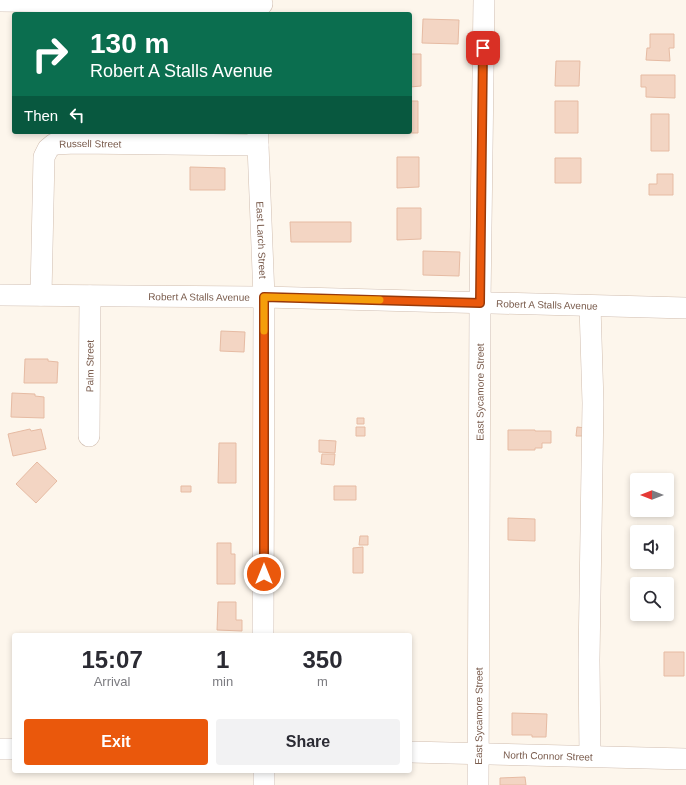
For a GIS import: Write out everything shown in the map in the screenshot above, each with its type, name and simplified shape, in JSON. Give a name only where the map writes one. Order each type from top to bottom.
[{"type":"street","name":"East Sycamore Street","points":[[478,785],[480,303],[484,0]]},
{"type":"street","points":[[0,1],[262,6]]},
{"type":"street","name":"Russell Street","points":[[41,295],[44,157],[48,149],[54,144],[258,138]]},
{"type":"street","name":"East Larch Street","points":[[258,138],[264,297],[264,633]]},
{"type":"street","name":"Robert A Stalls Avenue","points":[[0,295],[264,297],[686,308]]},
{"type":"street","name":"Palm Street","points":[[89,436],[90,296]]},
{"type":"street","points":[[590,306],[593,404],[589,660],[590,756]]},
{"type":"street","points":[[0,749],[12,749]]},
{"type":"street","name":"North Connor Street","points":[[412,752],[686,759]]},
{"type":"street","points":[[264,773],[264,785]]},
{"type":"building","points":[[423,19],[459,20],[458,44],[422,43]]},
{"type":"building","points":[[650,34],[674,34],[674,48],[669,48],[670,61],[646,60],[647,48],[650,48]]},
{"type":"building","points":[[412,54],[421,54],[421,86],[412,87]]},
{"type":"building","points":[[556,61],[580,61],[579,86],[555,86]]},
{"type":"building","points":[[641,75],[675,75],[675,98],[646,97],[646,87],[641,87]]},
{"type":"building","points":[[412,101],[418,101],[418,133],[412,133]]},
{"type":"building","points":[[555,101],[578,101],[578,133],[555,133]]},
{"type":"building","points":[[651,114],[669,114],[669,151],[651,151]]},
{"type":"building","points":[[397,157],[419,157],[419,187],[397,188]]},
{"type":"building","points":[[555,158],[581,158],[581,183],[555,183]]},
{"type":"building","points":[[190,167],[225,168],[225,190],[190,190]]},
{"type":"building","points":[[657,174],[673,174],[673,195],[649,195],[649,184],[657,184]]},
{"type":"building","points":[[397,208],[421,208],[421,239],[397,240]]},
{"type":"building","points":[[290,222],[351,222],[351,242],[291,242]]},
{"type":"building","points":[[423,251],[460,252],[459,276],[423,275]]},
{"type":"building","points":[[221,331],[245,332],[244,352],[220,351]]},
{"type":"building","points":[[25,359],[48,359],[48,361],[58,362],[57,383],[24,383]]},
{"type":"building","points":[[12,393],[35,394],[35,396],[44,397],[44,418],[11,417]]},
{"type":"building","points":[[357,418],[364,418],[364,424],[357,424]]},
{"type":"building","points":[[356,427],[365,427],[365,436],[356,436]]},
{"type":"building","points":[[577,427],[586,428],[586,436],[576,436]]},
{"type":"building","points":[[30,429],[31,431],[41,429],[46,449],[13,456],[8,434]]},
{"type":"building","points":[[508,430],[551,431],[551,443],[542,443],[542,448],[535,448],[535,450],[508,450]]},
{"type":"building","points":[[319,440],[336,441],[335,453],[319,452]]},
{"type":"building","points":[[219,443],[236,443],[236,483],[218,483]]},
{"type":"building","points":[[322,454],[335,454],[334,465],[321,464]]},
{"type":"building","points":[[37,462],[57,481],[36,503],[16,484]]},
{"type":"building","points":[[181,486],[191,486],[191,492],[181,492]]},
{"type":"building","points":[[334,486],[356,486],[356,500],[334,500]]},
{"type":"building","points":[[508,518],[535,519],[535,541],[508,540]]},
{"type":"building","points":[[360,536],[368,536],[368,545],[359,545]]},
{"type":"building","points":[[217,543],[231,543],[231,554],[235,554],[235,584],[217,584]]},
{"type":"building","points":[[363,547],[363,573],[353,573],[353,548]]},
{"type":"building","points":[[218,602],[236,602],[236,620],[242,620],[242,631],[217,630]]},
{"type":"building","points":[[664,652],[684,652],[684,676],[664,676]]},
{"type":"building","points":[[512,713],[547,714],[546,737],[512,735]]},
{"type":"building","points":[[525,777],[526,785],[500,785],[500,778]]},
{"type":"slow traffic","points":[[264,331],[264,297],[380,300]]},
{"type":"route","points":[[264,574],[264,297],[480,303],[483,48]]}]
